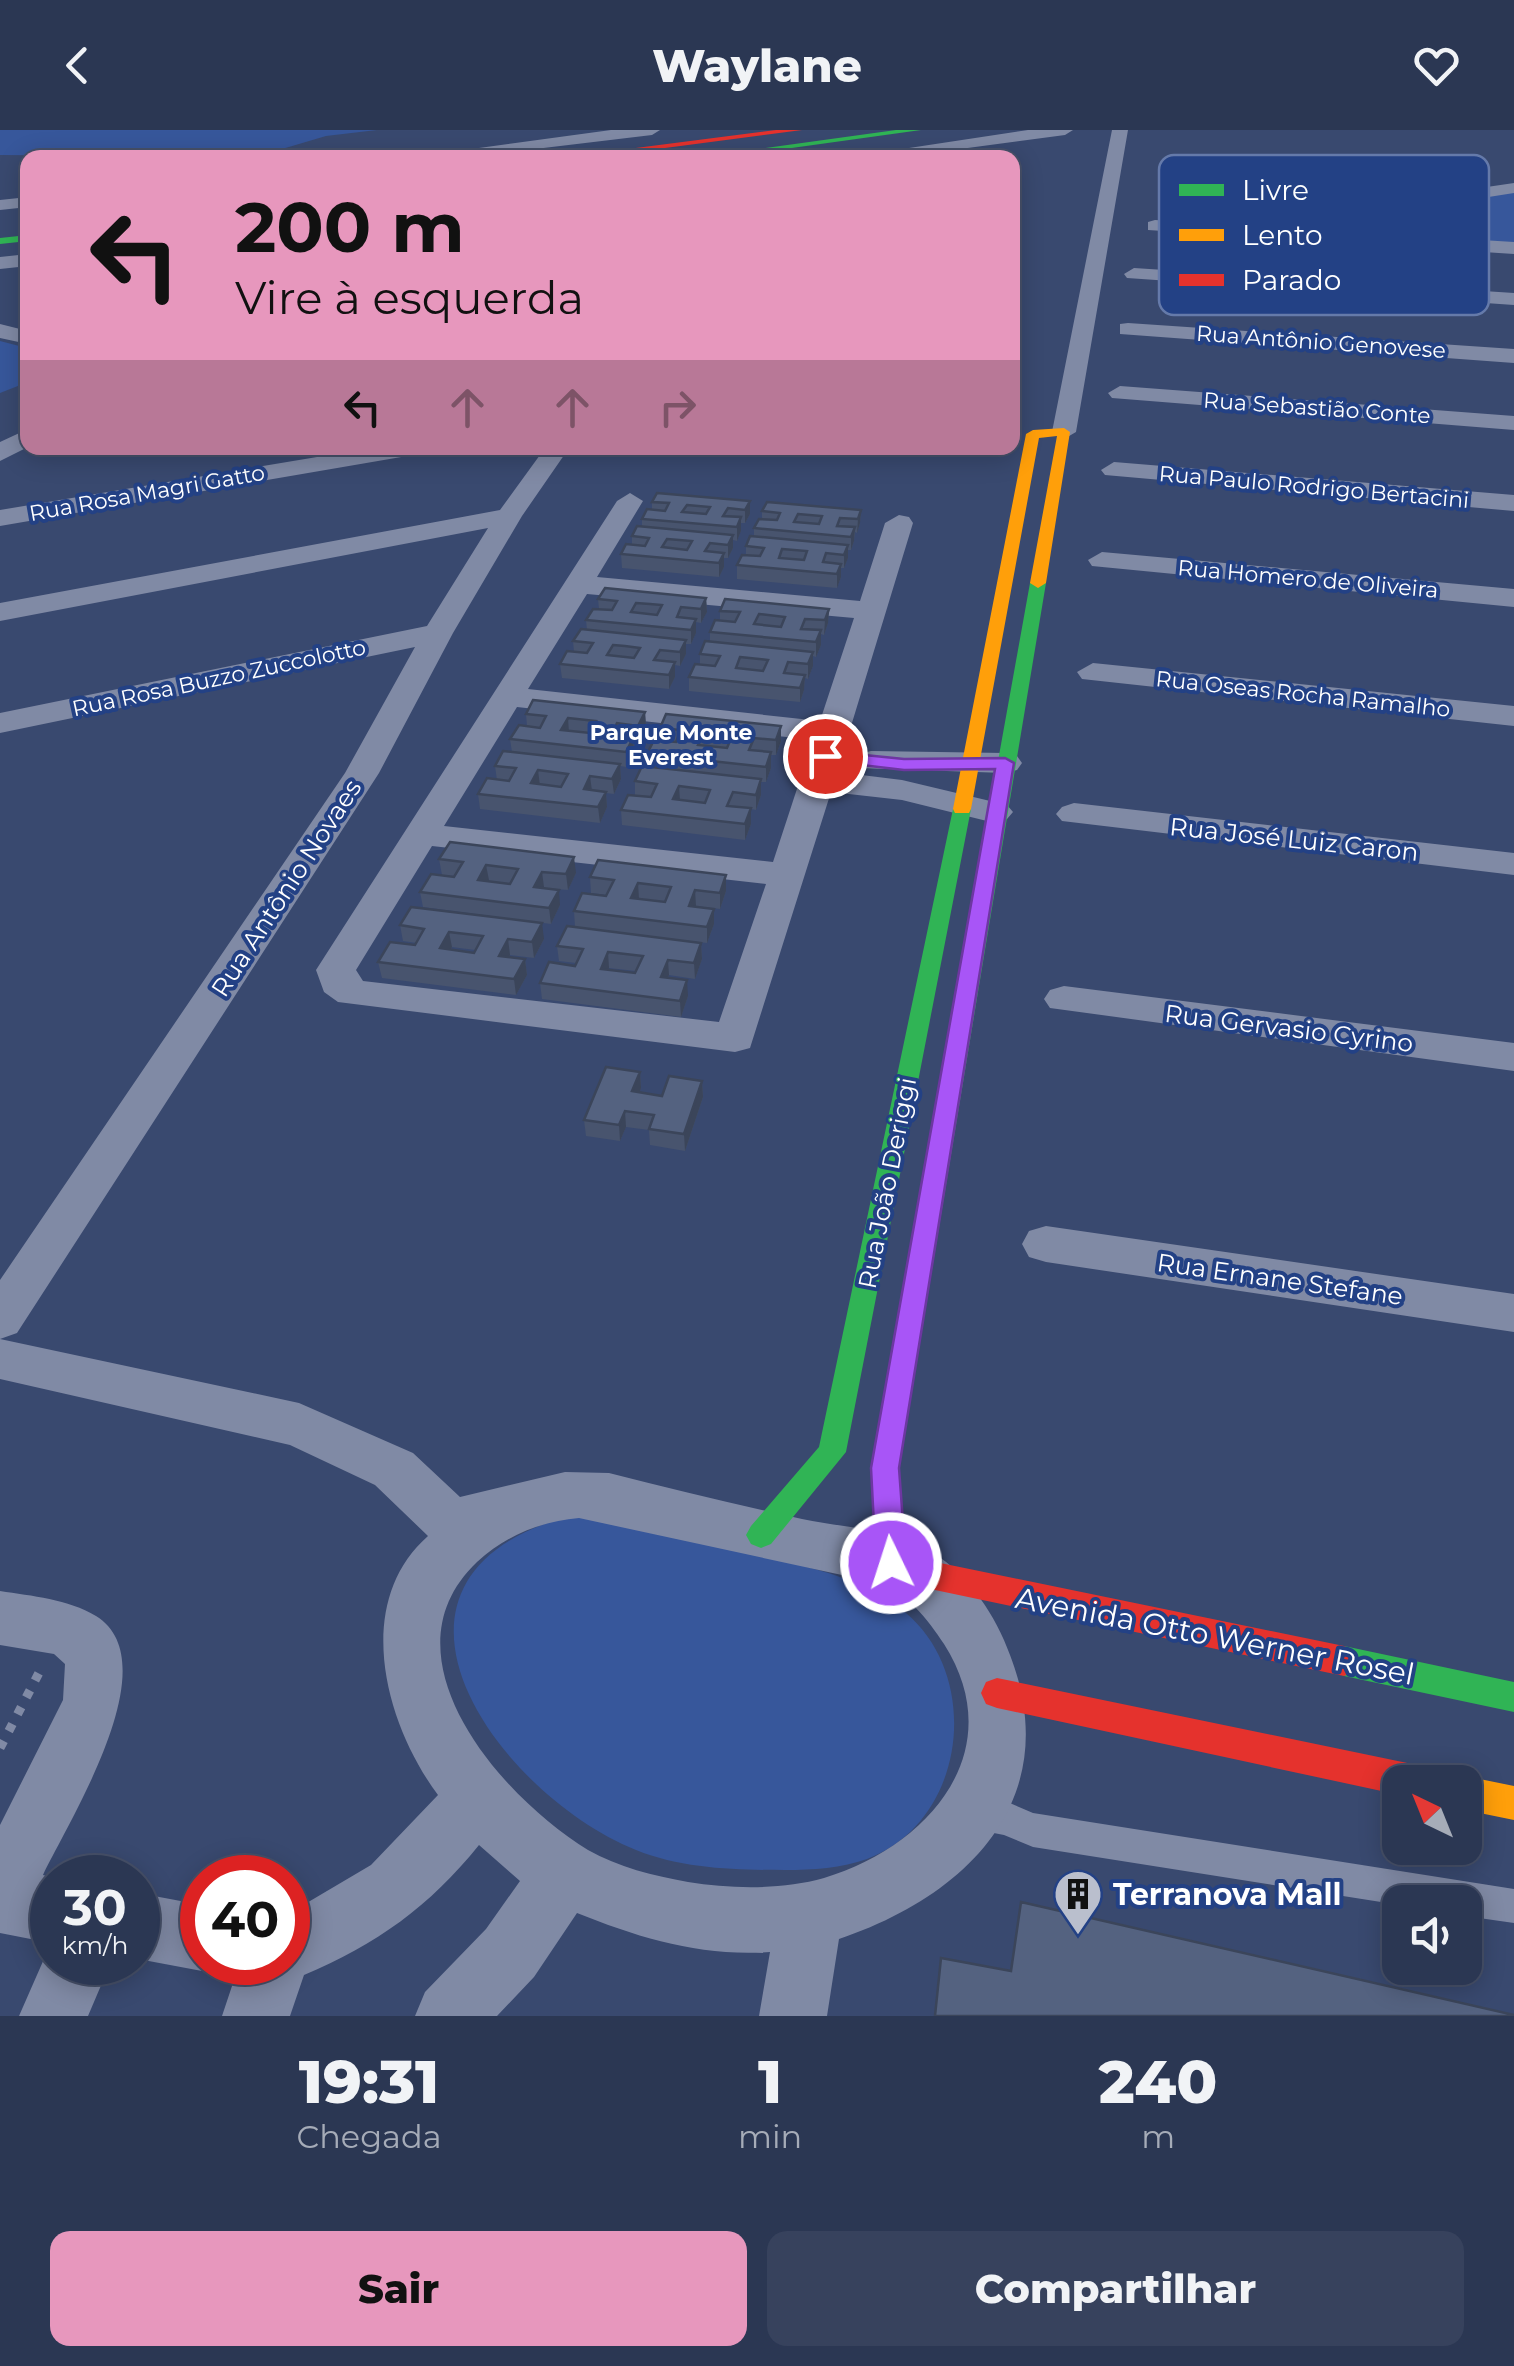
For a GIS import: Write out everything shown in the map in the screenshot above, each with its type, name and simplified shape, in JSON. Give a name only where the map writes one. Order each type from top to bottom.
[{"type":"main road","points":[[629,150],[798,130]]},
{"type":"main road","points":[[755,150],[917,130]]},
{"type":"main road","name":"Rua João Deriggi","points":[[762,1535],[832,1452],[979,809],[1064,432],[1032,434],[989,762],[979,809],[885,1468],[904,1568]]},
{"type":"main road","name":"Avenida Otto Werner Rosel","points":[[904,1568],[1514,1696]]},
{"type":"main road","points":[[997,1693],[1382,1775]]},
{"type":"main road","points":[[1482,1796],[1514,1803]]},
{"type":"street","points":[[482,150],[652,130]]},
{"type":"street","points":[[912,150],[1065,130]]},
{"type":"street","points":[[1064,432],[1120,130]]},
{"type":"street","points":[[1489,192],[1514,188]]},
{"type":"street","points":[[1154,226],[1159,226]]},
{"type":"street","points":[[1489,246],[1514,248]]},
{"type":"street","points":[[1134,274],[1159,276]]},
{"type":"street","points":[[1489,296],[1514,298]]},
{"type":"street","name":"Rua Antônio Genovese","points":[[1128,328],[1514,356]]},
{"type":"street","name":"Rua Sebastião Conte","points":[[1120,393],[1514,422]]},
{"type":"street","name":"Rua Rosa Magri Gatto","points":[[0,518],[372,455]]},
{"type":"street","name":"Rua Antônio Novaes","points":[[0,1320],[362,773],[438,634],[509,516],[552,455]]},
{"type":"street","name":"Rua Paulo Rodrigo Bertacini","points":[[1114,470],[1514,504]]},
{"type":"street","points":[[630,501],[336,970],[338,983],[352,993],[735,1038],[899,523]]},
{"type":"street","points":[[0,612],[509,516]]},
{"type":"street","name":"Rua Homero de Oliveira","points":[[1102,560],[1514,598]]},
{"type":"street","points":[[577,584],[871,611]]},
{"type":"street","name":"Rua Rosa Buzzo Zuccolotto","points":[[0,723],[438,634]]},
{"type":"street","name":"Rua Oseas Rocha Ramalho","points":[[1093,672],[1514,716]]},
{"type":"street","points":[[507,696],[825,756],[904,764],[989,762]]},
{"type":"street","points":[[825,756],[902,790],[979,809]]},
{"type":"street","name":"Rua José Luiz Caron","points":[[1074,814],[1514,864]]},
{"type":"street","points":[[421,834],[787,875]]},
{"type":"street","name":"Rua Gervasio Cyrino","points":[[1064,999],[1514,1057]]},
{"type":"street","name":"Rua Ernane Stefane","points":[[1046,1244],[1514,1313]]},
{"type":"street","points":[[0,1359],[299,1425],[394,1470],[452,1523],[520,1507]]},
{"type":"street","points":[[299,1425],[396,1494],[424,1529],[438,1560]]},
{"type":"street","name":"Avenida Otto Werner Rosel","points":[[550,1497],[609,1497],[762,1535],[904,1568],[972,1635],[997,1693],[996,1756],[975,1816],[921,1869],[887,1890],[810,1914],[747,1920],[683,1915],[622,1899],[566,1874],[516,1840],[476,1798],[426,1714],[410,1654],[416,1605],[438,1560],[462,1537],[520,1507],[550,1497]]},
{"type":"street","points":[[0,1618],[62,1628],[82,1638],[95,1656],[96,1691],[0,1897],[30,1904]]},
{"type":"street","points":[[310,1939],[329,1932],[419,1870],[476,1798]]},
{"type":"street","points":[[449,2016],[510,1953],[566,1874]]},
{"type":"street","points":[[793,2016],[810,1914]]},
{"type":"street","points":[[53,2016],[67,1985]]},
{"type":"street","points":[[256,2016],[266,1985]]},
{"type":"lane","points":[[975,1816],[1005,1818],[1049,1832],[1514,1906]]},
{"type":"path","points":[[0,1748],[62,1628]]},
{"type":"shaded area","points":[[0,130],[377,130],[326,136],[279,150],[20,150],[20,155],[0,155]]},
{"type":"shaded area","points":[[1514,190],[1514,244],[1489,242],[1489,195]]},
{"type":"shaded area","points":[[0,341],[20,346],[20,385],[0,393]]},
{"type":"shaded area","points":[[609,1515],[636,1520],[823,1571],[867,1588],[906,1613],[930,1641],[946,1674],[954,1710],[952,1746],[943,1782],[926,1814],[900,1840],[857,1862],[806,1870],[729,1869],[691,1865],[636,1850],[584,1822],[535,1783],[494,1736],[465,1686],[454,1635],[464,1587],[501,1546],[569,1516]]},
{"type":"building","points":[[657,493],[750,501],[745,510],[728,508],[723,516],[741,517],[737,527],[642,519],[647,509],[665,511],[669,503],[652,502]],"holes":[[[687,505],[710,507],[706,514],[682,512]]]},
{"type":"building","points":[[767,502],[861,510],[858,519],[840,518],[837,526],[855,527],[851,537],[754,528],[759,519],[777,520],[780,513],[762,511]],"holes":[[[798,514],[822,516],[819,524],[794,522]]]},
{"type":"building","points":[[637,526],[733,535],[728,545],[710,543],[705,551],[724,553],[719,563],[621,554],[626,544],[645,546],[649,538],[632,536]],"holes":[[[667,539],[692,541],[687,550],[662,547]]]},
{"type":"building","points":[[750,536],[848,545],[844,555],[826,553],[823,562],[841,564],[837,574],[737,565],[742,555],[760,556],[764,548],[746,546]],"holes":[[[782,549],[807,551],[804,560],[779,558]]]},
{"type":"building","points":[[605,588],[706,598],[701,609],[681,607],[677,617],[696,619],[691,630],[586,620],[593,609],[612,610],[617,601],[598,599]],"holes":[[[636,603],[662,605],[657,615],[631,612]]]},
{"type":"building","points":[[725,599],[829,609],[825,620],[805,619],[801,629],[821,630],[816,642],[710,632],[715,620],[735,622],[740,612],[720,611]],"holes":[[[759,614],[785,617],[781,627],[754,624]]]},
{"type":"building","points":[[581,629],[686,640],[680,652],[660,650],[654,660],[675,662],[669,675],[560,664],[567,651],[587,653],[593,643],[573,641]],"holes":[[[613,645],[640,648],[634,658],[607,655]]]},
{"type":"building","points":[[705,641],[813,652],[808,664],[788,662],[784,673],[805,675],[800,688],[689,677],[695,664],[715,666],[720,656],[700,654]],"holes":[[[740,657],[768,660],[763,671],[736,668]]]},
{"type":"building","points":[[533,700],[645,712],[638,726],[617,723],[611,735],[633,738],[626,752],[510,739],[519,725],[540,728],[546,716],[526,714]],"holes":[[[568,718],[596,721],[590,733],[561,730]]]},
{"type":"building","points":[[666,714],[781,726],[776,740],[754,738],[749,750],[771,752],[766,767],[647,754],[654,740],[676,742],[681,730],[660,728]],"holes":[[[703,733],[732,736],[727,748],[698,745]]]},
{"type":"building","points":[[503,751],[620,764],[612,779],[590,776],[584,789],[606,792],[598,807],[478,794],[487,778],[509,781],[516,768],[495,766]],"holes":[[[538,770],[568,774],[561,787],[531,783]]]},
{"type":"building","points":[[642,766],[761,779],[756,795],[733,792],[727,806],[751,808],[745,824],[621,810],[628,795],[651,797],[657,784],[635,781]],"holes":[[[679,786],[710,790],[705,803],[673,799]]]},
{"type":"building","points":[[450,842],[574,857],[566,874],[542,872],[534,887],[559,890],[549,908],[420,892],[431,874],[454,877],[463,862],[439,859]],"holes":[[[486,865],[518,869],[510,884],[478,880]]]},
{"type":"building","points":[[598,860],[726,875],[720,893],[695,890],[689,906],[714,909],[707,927],[574,911],[582,893],[606,896],[614,880],[590,877]],"holes":[[[638,883],[671,887],[665,902],[631,898]]]},
{"type":"building","points":[[411,907],[542,923],[532,942],[508,939],[499,956],[525,959],[514,979],[378,962],[390,942],[415,945],[424,929],[400,925]],"holes":[[[449,932],[483,936],[474,953],[440,948]]]},
{"type":"building","points":[[567,926],[701,943],[694,963],[668,960],[661,977],[687,980],[680,1001],[540,983],[549,962],[575,966],[583,949],[557,946]],"holes":[[[608,952],[643,956],[635,973],[601,969]]]},
{"type":"building","points":[[606,1067],[640,1072],[632,1091],[662,1096],[669,1076],[702,1081],[684,1134],[649,1129],[654,1115],[625,1111],[619,1125],[584,1120]]},
{"type":"building","name":"Terranova Mall","points":[[1021,1902],[1514,2016],[935,2016],[941,1958],[1011,1971]]},
{"type":"traffic: fast","points":[[763,149],[917,130]]},
{"type":"traffic: fast","points":[[0,241],[20,239]]},
{"type":"traffic: fast","points":[[891,1563],[885,1468],[1038,583]]},
{"type":"traffic: fast","points":[[761,1535],[832,1452],[962,809]]},
{"type":"traffic: fast","points":[[1344,1661],[1514,1697]]},
{"type":"traffic: slow","points":[[962,809],[1033,434],[1064,432],[1038,583]]},
{"type":"traffic: slow","points":[[1482,1796],[1514,1803]]},
{"type":"traffic: jam","points":[[629,150],[798,130]]},
{"type":"traffic: jam","points":[[916,1572],[1344,1661]]},
{"type":"traffic: jam","points":[[997,1693],[1382,1775]]},
{"type":"place","name":"Terranova Mall","points":[[1078,1936]]},
{"type":"district","name":"Parque Monte Everest","points":[[671,744]]},
{"type":"route","points":[[825,756],[928,765],[972,760],[1005,763],[885,1468],[891,1563]]}]
